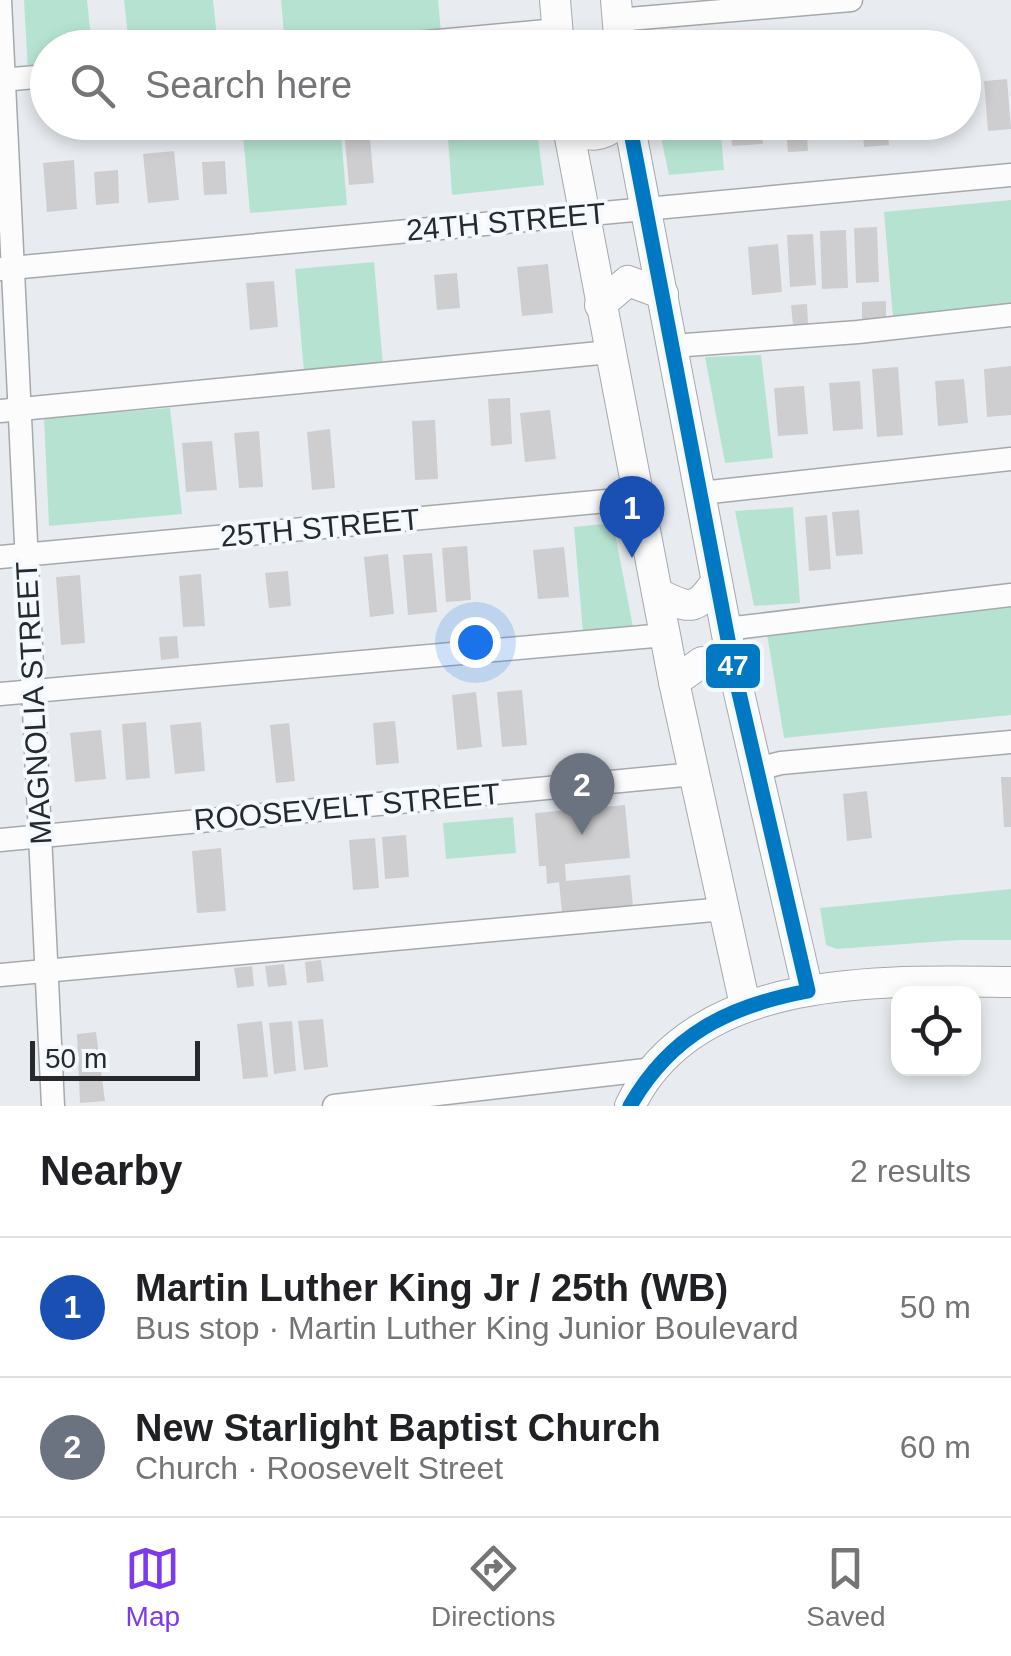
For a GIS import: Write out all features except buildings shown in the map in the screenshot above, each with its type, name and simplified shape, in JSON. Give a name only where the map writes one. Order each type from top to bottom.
[{"type":"main road","points":[[570,140],[674,682],[745,1005]]},
{"type":"main road","points":[[632,140],[734,671],[808,991]]},
{"type":"main road","points":[[600,304],[628,281],[663,294]]},
{"type":"main road","points":[[658,593],[682,606],[694,606],[704,600],[716,582]]},
{"type":"main road","points":[[674,682],[702,662],[734,671]]},
{"type":"main road","points":[[630,1106],[654,1069],[697,1031],[745,1005],[808,991],[894,983],[1011,982]]},
{"type":"street","name":"MAGNOLIA STREET","points":[[0,0],[10,410],[27,555],[53,1106]]},
{"type":"street","points":[[618,23],[851,0]]},
{"type":"street","points":[[522,30],[557,26]]},
{"type":"street","points":[[2,80],[30,78]]},
{"type":"street","name":"24TH STREET","points":[[7,269],[1011,175]]},
{"type":"street","points":[[673,346],[1011,315]]},
{"type":"street","points":[[10,410],[610,352]]},
{"type":"street","points":[[701,493],[1011,459]]},
{"type":"street","name":"25TH STREET","points":[[0,557],[639,498]]},
{"type":"street","points":[[726,629],[1011,595]]},
{"type":"street","points":[[0,694],[665,635]]},
{"type":"street","points":[[756,769],[781,763],[1011,742]]},
{"type":"street","name":"ROOSEVELT STREET","points":[[0,840],[694,774]]},
{"type":"street","points":[[0,975],[724,909]]},
{"type":"street","points":[[334,1106],[654,1069]]},
{"type":"green space","points":[[24,0],[87,0],[90,30],[30,30],[28,72]]},
{"type":"green space","points":[[124,0],[213,0],[216,30],[127,30]]},
{"type":"green space","points":[[281,0],[438,0],[441,30],[284,30]]},
{"type":"green space","points":[[244,140],[341,140],[347,205],[250,213]]},
{"type":"green space","points":[[448,140],[538,140],[544,185],[452,195]]},
{"type":"green space","points":[[662,140],[721,140],[724,170],[669,175]]},
{"type":"green space","points":[[1011,200],[1011,308],[893,318],[884,212]]},
{"type":"green space","points":[[374,262],[383,365],[304,372],[295,269]]},
{"type":"green space","points":[[761,355],[773,458],[725,463],[705,357]]},
{"type":"green space","points":[[170,408],[182,514],[49,526],[44,418]]},
{"type":"green space","points":[[793,507],[800,603],[754,606],[735,511]]},
{"type":"green space","points":[[613,523],[633,627],[583,633],[574,527]]},
{"type":"green space","points":[[1011,605],[1011,715],[784,738],[767,634]]},
{"type":"green space","points":[[513,817],[516,853],[446,859],[443,823]]},
{"type":"green space","points":[[1011,889],[1011,940],[837,949],[826,945],[820,908]]},
{"type":"transit line","name":"47","points":[[630,1106],[664,1060],[705,1027],[753,1005],[808,991],[734,671],[632,140]]},
{"type":"place","name":"Martin Luther King Jr / 25th (WB)","points":[[632,558]]},
{"type":"place","name":"New Starlight Baptist Church","points":[[582,835]]}]
